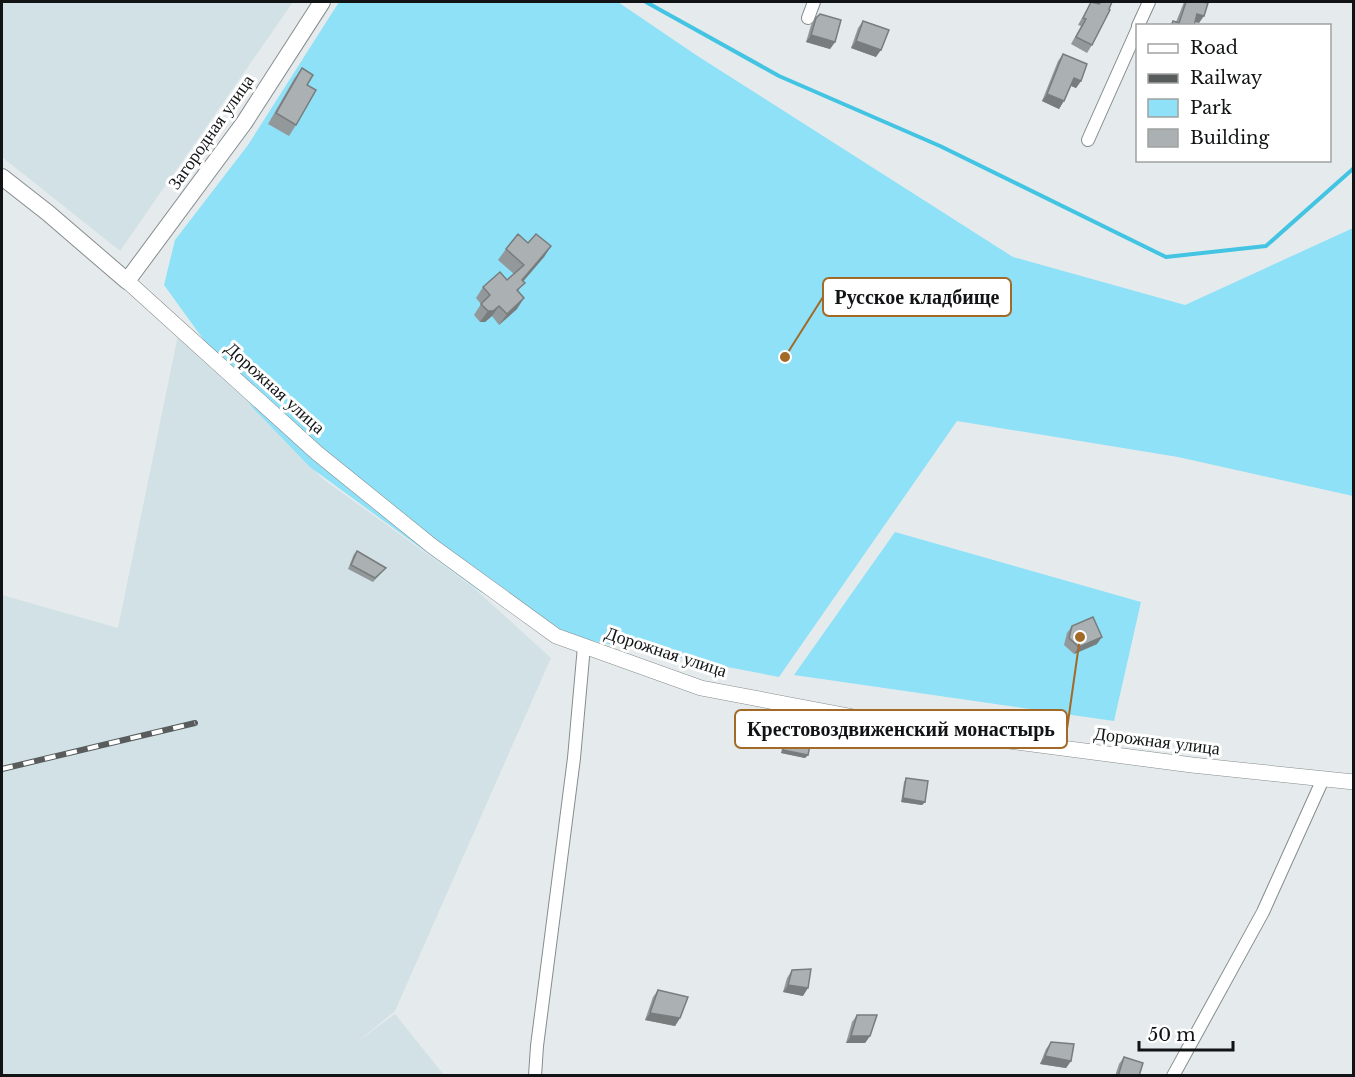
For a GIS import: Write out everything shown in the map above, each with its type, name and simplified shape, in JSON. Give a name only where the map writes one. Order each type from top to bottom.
[{"type":"main road","name":"Загородная улица","points":[[127,281],[244,123],[322,2]]},
{"type":"main road","points":[[2,177],[127,281]]},
{"type":"street","points":[[808,18],[814,2]]},
{"type":"street","points":[[1139,24],[1149,2]]},
{"type":"street","points":[[1088,140],[1136,32]]},
{"type":"street","name":"Дорожная улица","points":[[127,281],[317,453],[432,546],[556,636],[701,688],[917,729],[1192,765],[1353,782]]},
{"type":"street","points":[[535,1076],[574,758],[584,646]]},
{"type":"street","points":[[1173,1076],[1263,912],[1323,779]]},
{"type":"shaded area","points":[[2,2],[293,2],[120,251],[2,157]]},
{"type":"shaded area","points":[[179,330],[323,479],[473,587],[551,658],[395,1011],[357,1042],[395,1014],[444,1075],[2,1076],[2,595],[118,628]]},
{"type":"green space","points":[[339,2],[618,2],[696,55],[1013,257],[1185,305],[1353,228],[1353,496],[1178,457],[957,421],[779,677],[556,634],[481,592],[310,467],[253,408],[164,285],[175,240],[248,145]]},
{"type":"green space","points":[[895,532],[1141,602],[1114,721],[794,675]]},
{"type":"building","points":[[1091,2],[1099,4],[1112,2],[1092,45],[1076,37],[1086,19],[1083,18]]},
{"type":"building","points":[[1186,2],[1208,3],[1204,16],[1197,14],[1194,24],[1172,24],[1173,21],[1179,23]]},
{"type":"building","points":[[820,14],[841,20],[835,42],[811,35],[816,18]]},
{"type":"building","points":[[863,21],[889,30],[881,50],[856,41]]},
{"type":"building","points":[[1063,54],[1087,64],[1081,81],[1074,78],[1064,101],[1047,94]]},
{"type":"building","points":[[302,68],[313,75],[307,85],[316,90],[296,125],[276,113]]},
{"type":"building","points":[[518,234],[528,243],[536,234],[551,246],[522,280],[525,283],[517,290],[524,298],[507,314],[499,306],[493,311],[488,311],[481,304],[490,295],[483,287],[500,272],[507,280],[524,265],[506,249]]},
{"type":"building","points":[[357,551],[386,568],[375,578],[351,565]]},
{"type":"building","points":[[1093,617],[1102,637],[1079,647],[1069,638],[1072,626]]},
{"type":"building","points":[[785,740],[810,745],[808,755],[783,750]]},
{"type":"building","points":[[906,778],[928,781],[925,802],[903,798]]},
{"type":"building","points":[[811,969],[808,988],[788,985],[792,970]]},
{"type":"building","points":[[658,990],[688,997],[680,1018],[650,1013]]},
{"type":"building","points":[[857,1015],[877,1015],[870,1036],[851,1036]]},
{"type":"building","points":[[1051,1042],[1074,1044],[1071,1061],[1045,1056]]},
{"type":"building","points":[[1124,1057],[1143,1063],[1139,1076],[1118,1076]]},
{"type":"waterway","points":[[646,2],[779,76],[940,146],[1166,257],[1266,246],[1354,168]]},
{"type":"railway","points":[[2,769],[195,723]]},
{"type":"place","name":"Русское кладбище","points":[[785,357]]},
{"type":"place","name":"Крестовоздвиженский монастырь","points":[[1080,637]]}]
